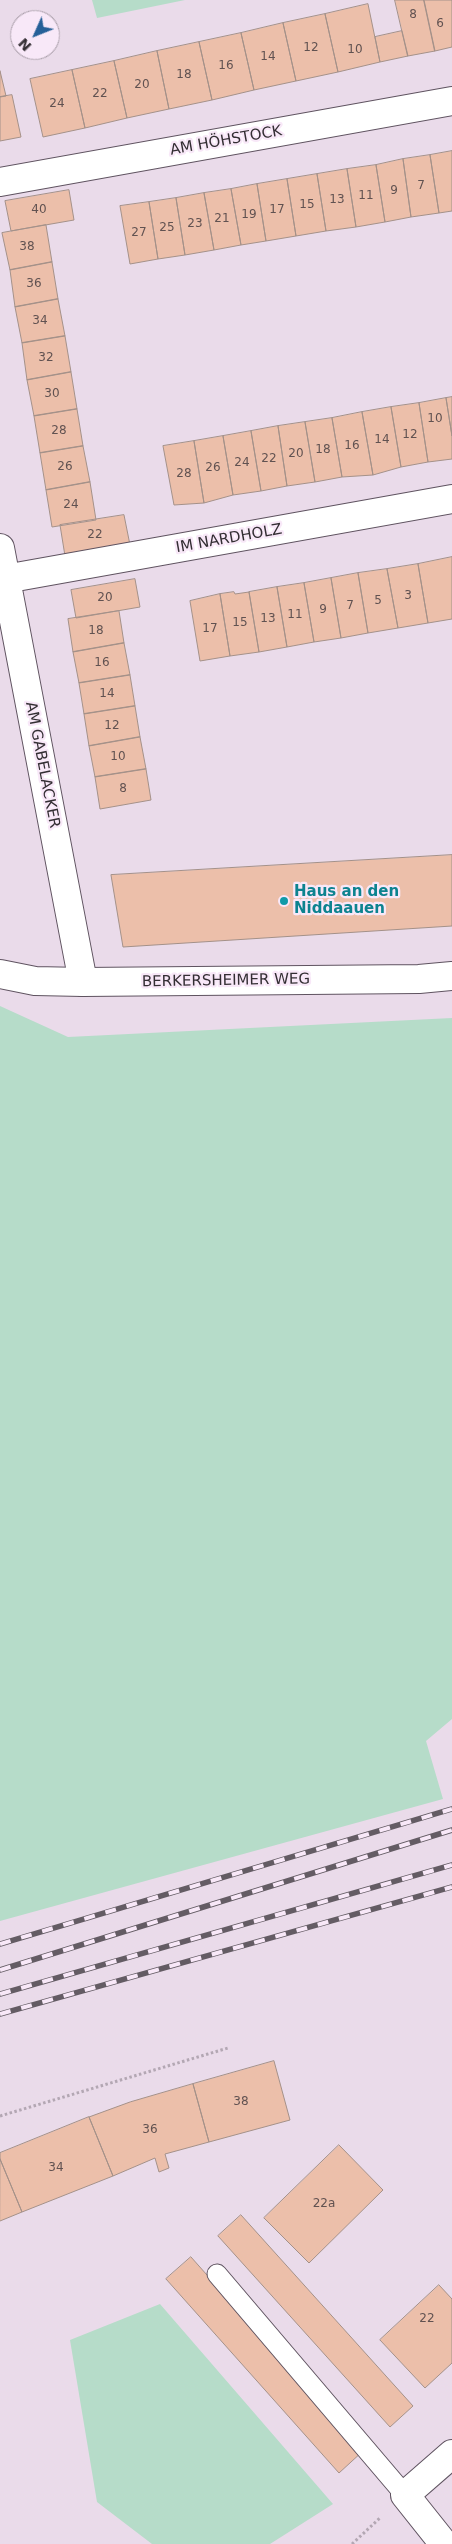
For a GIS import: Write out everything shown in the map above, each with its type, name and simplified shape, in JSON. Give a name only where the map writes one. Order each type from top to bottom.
[{"type":"street","name":"AM HÖHSTOCK","points":[[0,182],[452,101]]},
{"type":"street","name":"IM NARDHOLZ","points":[[6,579],[452,499]]},
{"type":"street","name":"AM GABELACKER","points":[[0,548],[83,982]]},
{"type":"street","name":"BERKERSHEIMER WEG","points":[[0,974],[35,981],[83,982],[419,979],[452,976]]},
{"type":"street","points":[[444,2544],[405,2495],[452,2454]]},
{"type":"lane","points":[[217,2274],[405,2495]]},
{"type":"path","points":[[0,2116],[228,2048]]},
{"type":"path","points":[[352,2544],[405,2495]]},
{"type":"green space","points":[[92,0],[185,0],[97,18]]},
{"type":"green space","points":[[0,1006],[68,1037],[452,1018],[452,1719],[426,1741],[443,1799],[0,1921]]},
{"type":"green space","points":[[160,2304],[333,2504],[270,2544],[152,2544],[97,2502],[70,2340]]},
{"type":"building","points":[[395,0],[424,0],[435,51],[408,56]]},
{"type":"building","points":[[424,0],[452,0],[452,47],[435,51]]},
{"type":"building","points":[[368,4],[380,62],[338,72],[325,14]]},
{"type":"building","points":[[325,14],[338,72],[296,81],[283,23]]},
{"type":"building","points":[[283,23],[296,81],[254,90],[241,33]]},
{"type":"building","points":[[402,31],[408,56],[380,62],[375,37]]},
{"type":"building","points":[[241,33],[254,90],[212,100],[199,42]]},
{"type":"building","points":[[199,42],[212,100],[169,109],[157,51]]},
{"type":"building","points":[[157,51],[169,109],[127,118],[114,61]]},
{"type":"building","points":[[114,61],[127,118],[85,128],[72,70]]},
{"type":"building","points":[[72,70],[85,128],[43,137],[30,79]]},
{"type":"building","points":[[0,71],[6,96],[0,97]]},
{"type":"building","points":[[12,95],[21,137],[0,141],[0,97]]},
{"type":"building","points":[[452,151],[452,211],[439,213],[430,155]]},
{"type":"building","points":[[430,155],[439,213],[411,217],[403,159]]},
{"type":"building","points":[[403,159],[411,217],[385,222],[376,165]]},
{"type":"building","points":[[376,165],[385,222],[356,227],[347,169]]},
{"type":"building","points":[[347,169],[356,227],[326,231],[317,174]]},
{"type":"building","points":[[317,174],[326,231],[296,236],[287,179]]},
{"type":"building","points":[[287,179],[296,236],[266,241],[257,184]]},
{"type":"building","points":[[257,184],[266,241],[241,245],[231,189]]},
{"type":"building","points":[[231,189],[241,245],[214,250],[204,193]]},
{"type":"building","points":[[69,190],[74,220],[11,231],[5,201]]},
{"type":"building","points":[[204,193],[214,250],[185,255],[176,198]]},
{"type":"building","points":[[176,198],[185,255],[158,259],[149,202]]},
{"type":"building","points":[[149,202],[158,259],[130,264],[120,206]]},
{"type":"building","points":[[46,225],[52,262],[10,270],[2,233]]},
{"type":"building","points":[[52,262],[58,299],[15,307],[10,270]]},
{"type":"building","points":[[58,299],[65,336],[22,343],[15,307]]},
{"type":"building","points":[[65,336],[71,372],[27,380],[22,343]]},
{"type":"building","points":[[71,372],[77,409],[34,416],[27,380]]},
{"type":"building","points":[[452,397],[452,436],[446,398]]},
{"type":"building","points":[[446,398],[452,436],[452,459],[428,462],[419,403]]},
{"type":"building","points":[[419,403],[428,462],[401,467],[391,407]]},
{"type":"building","points":[[391,407],[401,467],[373,475],[362,412]]},
{"type":"building","points":[[77,409],[83,446],[40,453],[34,416]]},
{"type":"building","points":[[362,412],[373,475],[342,477],[332,418]]},
{"type":"building","points":[[332,418],[342,477],[315,482],[305,422]]},
{"type":"building","points":[[305,422],[315,482],[287,486],[278,426]]},
{"type":"building","points":[[278,426],[287,486],[261,491],[251,431]]},
{"type":"building","points":[[251,431],[261,491],[233,495],[223,436]]},
{"type":"building","points":[[223,436],[233,495],[204,503],[194,441]]},
{"type":"building","points":[[194,441],[204,503],[174,505],[163,446]]},
{"type":"building","points":[[83,446],[90,482],[46,490],[40,453]]},
{"type":"building","points":[[90,482],[96,520],[52,527],[46,490]]},
{"type":"building","points":[[124,515],[130,545],[65,556],[60,525]]},
{"type":"building","points":[[452,557],[452,619],[428,623],[418,564]]},
{"type":"building","points":[[418,564],[428,623],[398,628],[387,569]]},
{"type":"building","points":[[387,569],[398,628],[368,633],[358,573]]},
{"type":"building","points":[[358,573],[368,633],[341,638],[331,578]]},
{"type":"building","points":[[331,578],[341,638],[314,642],[304,583]]},
{"type":"building","points":[[135,579],[140,607],[76,618],[71,590]]},
{"type":"building","points":[[304,583],[314,642],[287,647],[277,587]]},
{"type":"building","points":[[277,587],[287,647],[259,652],[249,592]]},
{"type":"building","points":[[234,592],[235,594],[249,592],[259,652],[230,656],[220,594]]},
{"type":"building","points":[[220,594],[230,656],[200,661],[190,601]]},
{"type":"building","points":[[119,611],[124,643],[73,652],[68,619]]},
{"type":"building","points":[[124,643],[130,675],[79,683],[73,652]]},
{"type":"building","points":[[130,675],[135,706],[84,714],[79,683]]},
{"type":"building","points":[[135,706],[140,737],[89,746],[84,714]]},
{"type":"building","points":[[140,737],[146,769],[95,777],[89,746]]},
{"type":"building","points":[[146,769],[151,800],[100,809],[95,777]]},
{"type":"building","name":"Haus an den Niddaauen","points":[[452,855],[452,926],[123,947],[111,875]]},
{"type":"building","points":[[274,2061],[290,2120],[209,2142],[193,2084]]},
{"type":"building","points":[[193,2084],[209,2142],[165,2154],[169,2168],[159,2172],[155,2158],[113,2176],[89,2117],[130,2102]]},
{"type":"building","points":[[89,2117],[113,2176],[22,2212],[0,2159],[0,2153]]},
{"type":"building","points":[[339,2145],[383,2190],[309,2263],[264,2218]]},
{"type":"building","points":[[0,2159],[22,2212],[0,2221]]},
{"type":"building","points":[[241,2215],[413,2406],[390,2427],[218,2236]]},
{"type":"building","points":[[191,2257],[363,2451],[339,2473],[166,2279]]},
{"type":"building","points":[[439,2285],[452,2299],[452,2363],[425,2388],[380,2340]]},
{"type":"railway","points":[[0,1944],[452,1809]]},
{"type":"railway","points":[[0,1970],[452,1830]]},
{"type":"railway","points":[[0,1994],[452,1865]]},
{"type":"railway","points":[[0,2014],[452,1887]]},
{"type":"place","name":"Haus an den Niddaauen","points":[[284,901]]}]
